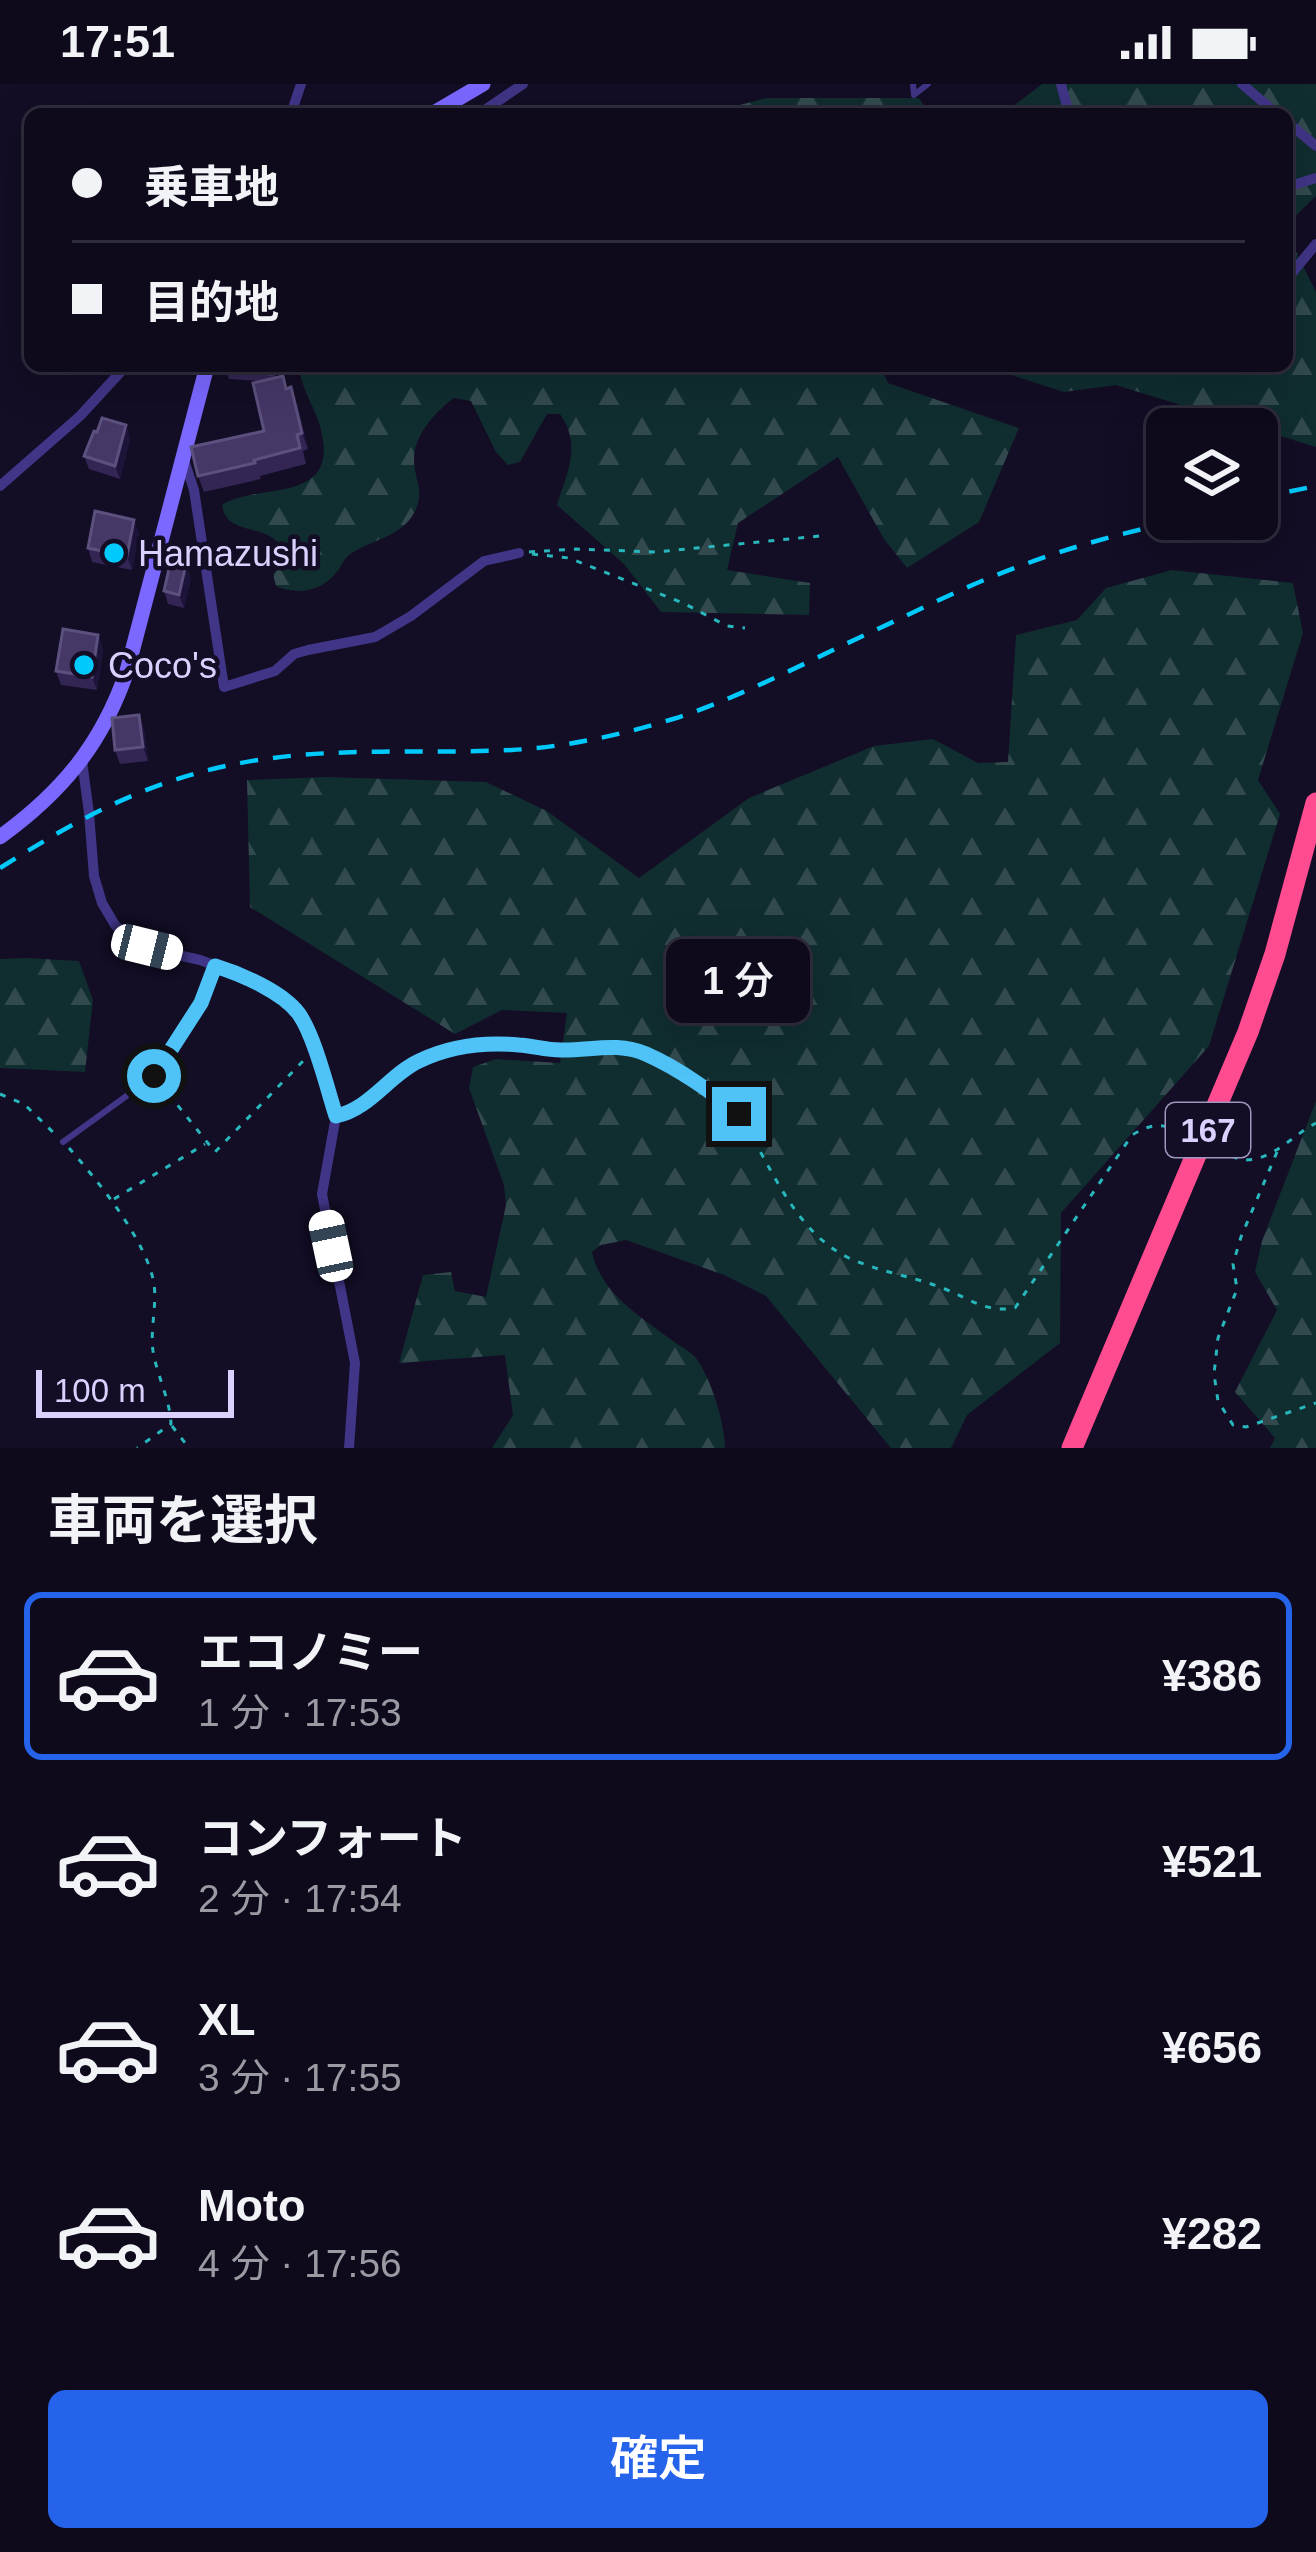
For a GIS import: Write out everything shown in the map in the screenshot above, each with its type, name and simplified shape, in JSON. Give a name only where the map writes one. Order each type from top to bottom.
[{"type":"highway","name":"167","points":[[1072,1448],[1249,1033],[1298,880],[1316,803]]},
{"type":"street","points":[[442,108],[483,84]]},
{"type":"street","points":[[488,108],[523,84]]},
{"type":"street","points":[[1242,84],[1270,108]]},
{"type":"street","points":[[1293,272],[1316,244]]},
{"type":"street","points":[[0,486],[80,416],[120,372]]},
{"type":"street","points":[[0,837],[46,802],[82,761],[121,688],[205,372]]},
{"type":"street","points":[[183,457],[194,490],[224,687],[275,671],[308,650],[375,637],[484,561],[519,553]]},
{"type":"street","points":[[82,761],[94,876],[107,914],[123,933],[137,943],[242,975],[302,1019],[336,1116],[322,1194],[356,1363],[349,1448]]},
{"type":"street","points":[[336,1116],[354,1110],[421,1060],[476,1045],[556,1050],[622,1047],[672,1068],[739,1114]]},
{"type":"lane","points":[[913,84],[914,94],[928,84]]},
{"type":"lane","points":[[63,1142],[154,1076],[201,1003],[215,966]]},
{"type":"path","points":[[519,553],[576,548],[656,552],[820,536]]},
{"type":"path","points":[[519,553],[569,558],[683,603],[727,626],[746,628]]},
{"type":"path","points":[[154,1076],[215,1152],[314,1050]]},
{"type":"path","points":[[0,1094],[24,1104],[63,1142],[110,1198],[143,1254],[153,1279],[152,1348],[171,1424],[189,1448]]},
{"type":"path","points":[[739,1114],[797,1213],[819,1237],[846,1256],[944,1289],[985,1309],[1003,1310],[1015,1308],[1132,1135],[1147,1126],[1166,1125]]},
{"type":"path","points":[[1224,1153],[1246,1160],[1277,1150],[1316,1123]]},
{"type":"path","points":[[114,1199],[208,1143]]},
{"type":"path","points":[[1277,1150],[1233,1264],[1238,1289],[1218,1338],[1214,1374],[1218,1401],[1233,1425],[1246,1427],[1316,1402]]},
{"type":"path","points":[[137,1448],[171,1424]]},
{"type":"green space","points":[[1042,84],[1316,84],[1316,196],[1293,218],[1293,108],[1011,108]]},
{"type":"green space","points":[[766,98],[919,98],[925,108],[729,108]]},
{"type":"green space","points":[[1293,246],[1316,292],[1316,447],[1278,435],[1278,408],[1190,408],[1116,385],[1064,392],[1002,372],[1293,372]]},
{"type":"green space","points":[[300,372],[883,372],[888,383],[1019,428],[979,522],[907,568],[884,539],[838,457],[738,523],[727,570],[810,583],[809,615],[661,612],[624,564],[557,505],[571,448],[560,414],[547,414],[520,462],[508,465],[496,452],[471,401],[454,398],[433,417],[418,441],[414,459],[419,499],[408,521],[349,555],[322,585],[292,590],[276,586],[273,574],[287,560],[281,547],[263,533],[233,523],[222,505],[289,488],[316,474],[323,460],[323,440]]},
{"type":"green space","points":[[1172,570],[1293,583],[1303,633],[1258,780],[1280,814],[1209,1046],[1061,1213],[1060,1343],[967,1415],[951,1448],[891,1448],[766,1296],[724,1275],[626,1240],[601,1245],[592,1252],[597,1267],[624,1303],[696,1358],[716,1402],[725,1448],[492,1448],[513,1415],[505,1355],[399,1363],[423,1275],[451,1272],[455,1291],[486,1297],[506,1205],[504,1185],[469,1088],[473,1067],[496,1059],[560,1063],[567,1013],[502,1010],[455,1034],[250,907],[247,780],[326,777],[486,782],[547,811],[639,878],[749,798],[874,746],[933,739],[978,763],[1008,762],[1016,635],[1077,620],[1106,588]]},
{"type":"green space","points":[[0,959],[79,961],[93,1000],[85,1072],[0,1068]]},
{"type":"green space","points":[[1316,1101],[1316,1448],[1270,1448],[1275,1438],[1235,1392],[1277,1310],[1255,1272],[1262,1241]]},
{"type":"building","points":[[283,376],[286,389],[291,387],[302,433],[297,435],[300,448],[198,476],[191,447],[264,431],[253,383]]},
{"type":"building","points":[[102,418],[126,425],[115,466],[84,456]]},
{"type":"building","points":[[95,511],[134,520],[127,556],[88,548]]},
{"type":"building","points":[[171,560],[186,564],[179,595],[164,591]]},
{"type":"building","points":[[63,629],[98,635],[92,677],[56,671]]},
{"type":"building","points":[[139,715],[143,747],[115,750],[112,718]]},
{"type":"railway","points":[[1278,494],[1316,486]]},
{"type":"railway","points":[[0,868],[123,800],[221,767],[321,754],[532,748],[653,725],[746,691],[1003,572],[1146,529]]},
{"type":"place","name":"Hamazushi","points":[[114,553]]},
{"type":"place","name":"Coco's","points":[[84,665]]},
{"type":"route","points":[[154,1076],[201,1003],[215,966],[242,975],[297,1012],[336,1116],[354,1110],[421,1060],[476,1045],[556,1050],[622,1047],[672,1068],[739,1114]]}]
